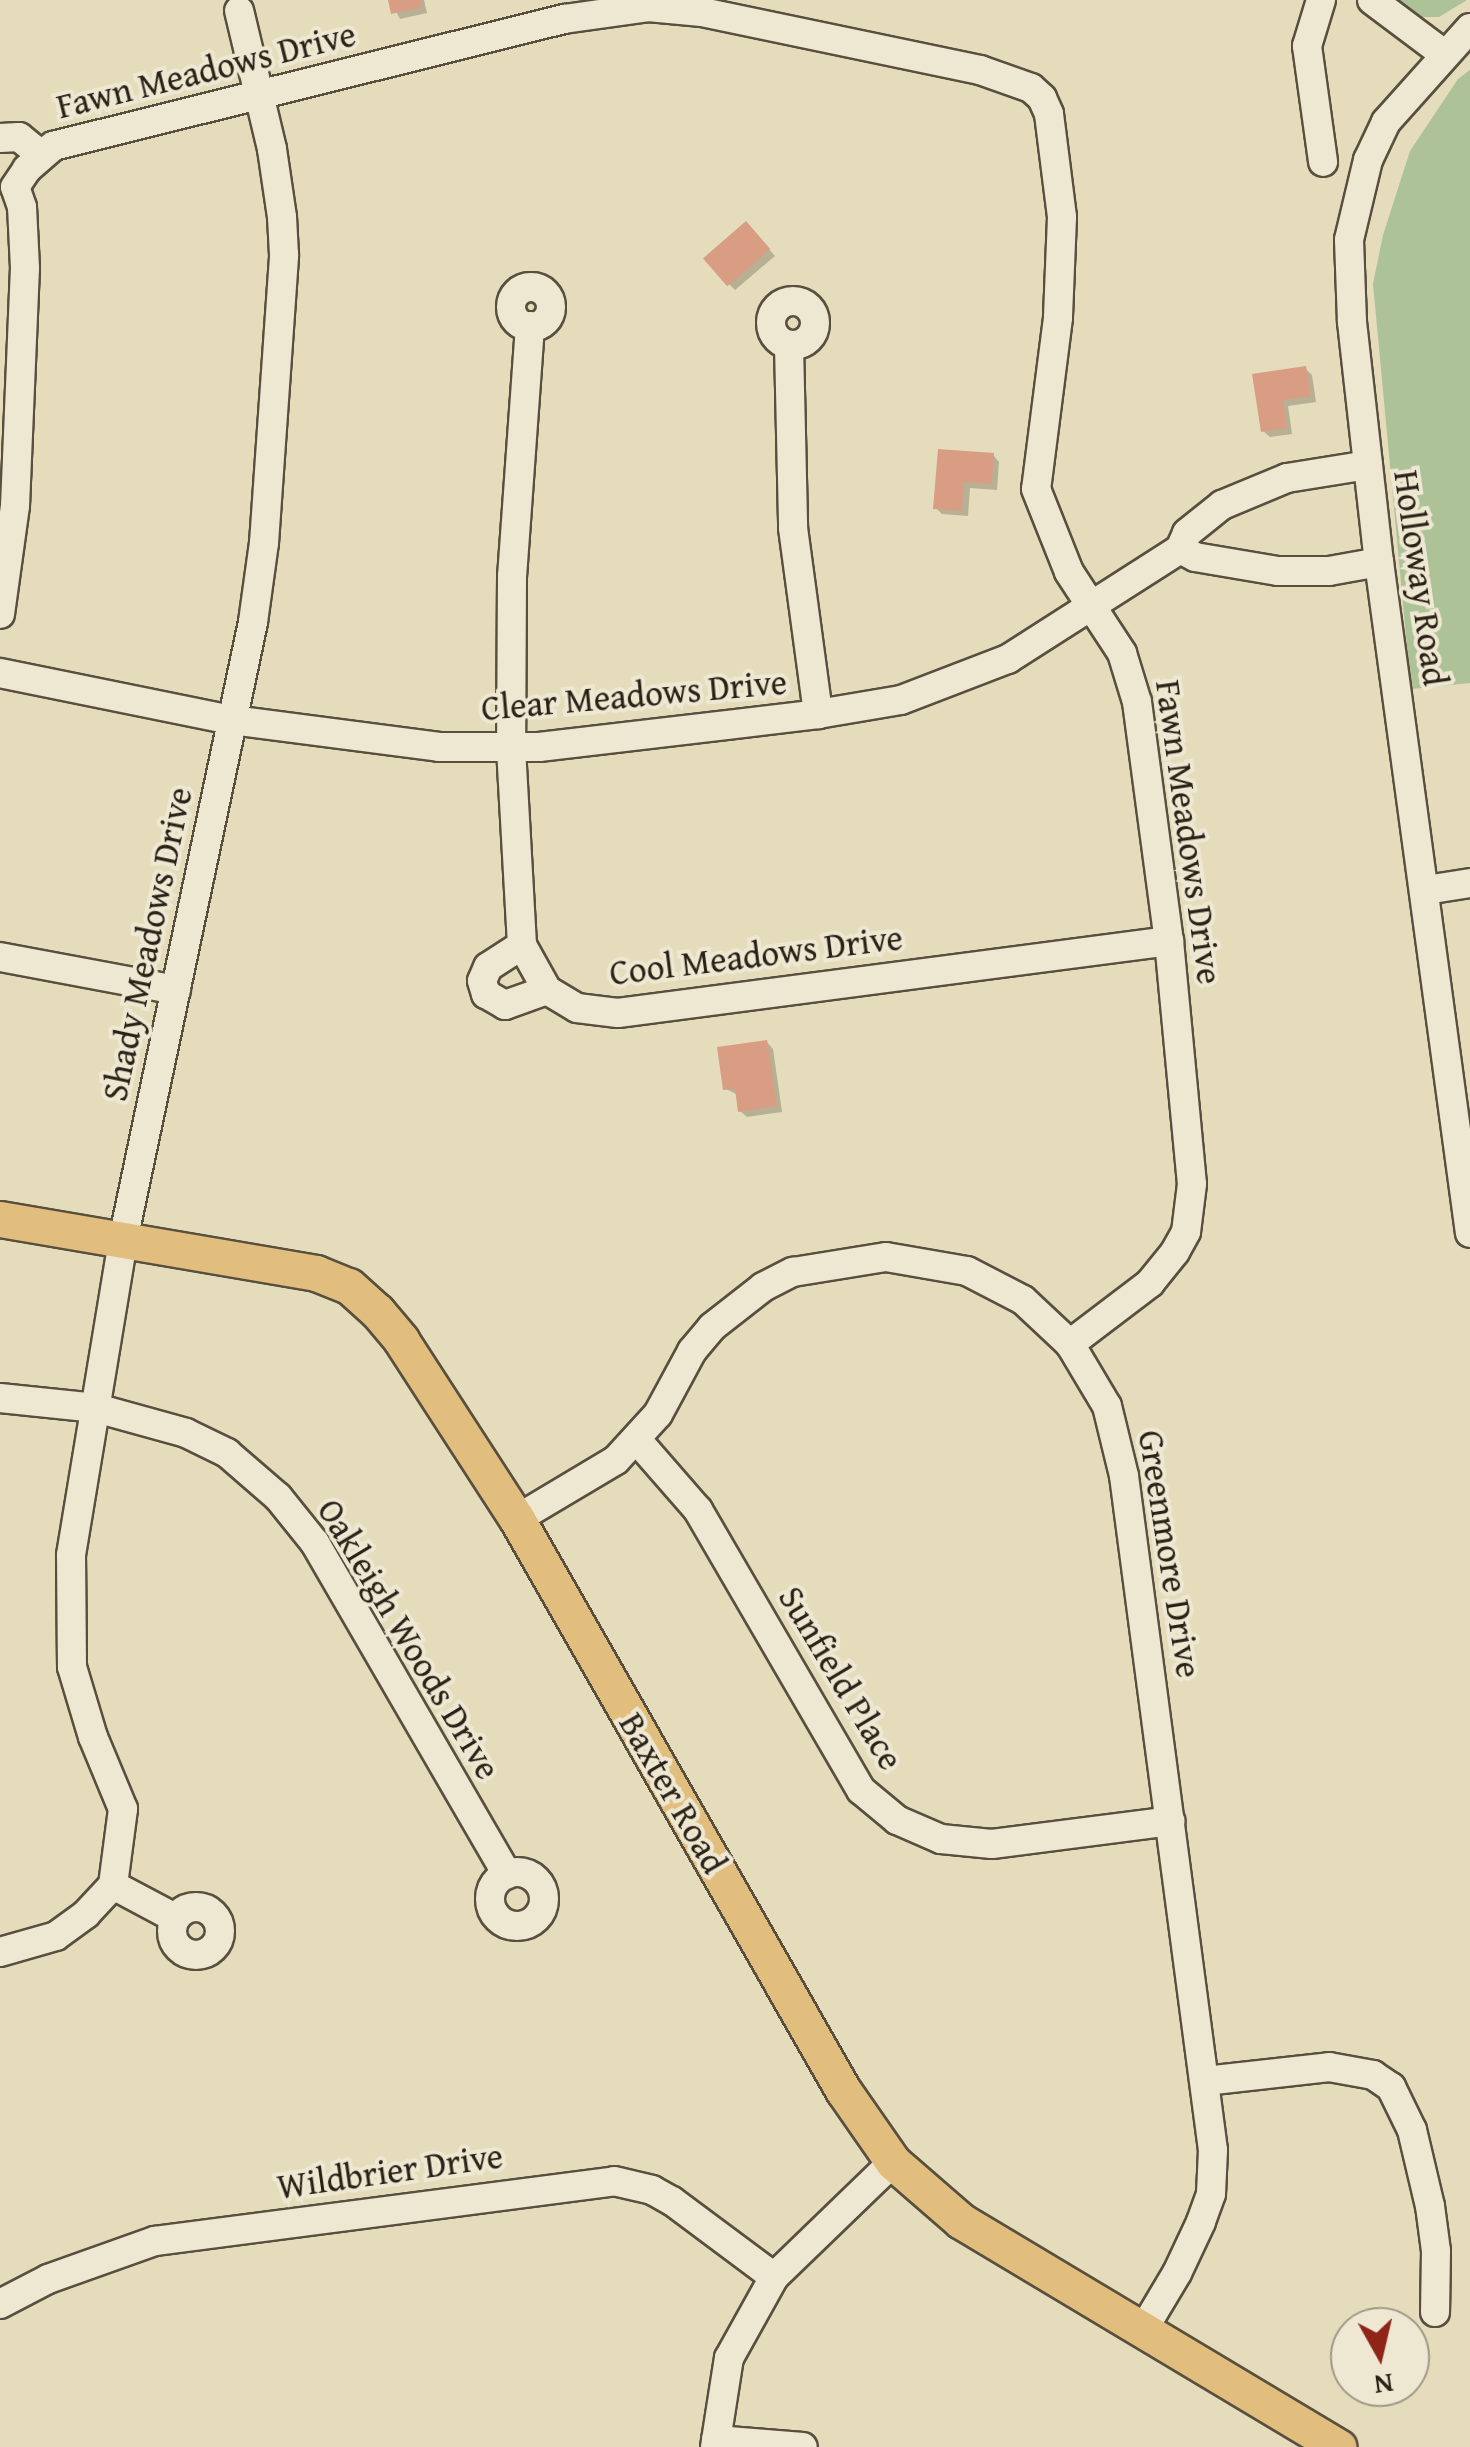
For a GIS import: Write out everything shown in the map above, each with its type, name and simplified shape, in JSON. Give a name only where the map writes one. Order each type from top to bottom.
[{"type":"main road","name":"Baxter Road","points":[[0,1218],[316,1273],[349,1286],[401,1340],[518,1519],[843,2090],[893,2162],[961,2221],[1338,2447]]},
{"type":"street","points":[[1321,0],[1308,46],[1323,162]]},
{"type":"street","points":[[1372,0],[1444,54]]},
{"type":"street","name":"Fawn Meadows Drive","points":[[21,171],[71,140],[564,19],[648,7],[702,12],[961,66],[1031,88],[1042,98],[1048,114],[1062,217],[1058,318],[1036,490],[1068,572],[1122,653],[1130,675],[1170,941],[1192,1184],[1186,1232],[1150,1283],[1070,1344]]},
{"type":"street","name":"Shady Meadows Drive","points":[[113,1885],[123,1809],[72,1666],[71,1555],[123,1240],[232,720],[264,542],[284,255],[272,150],[238,11]]},
{"type":"street","name":"Holloway Road","points":[[1470,28],[1386,122],[1356,200],[1349,240],[1379,562],[1470,1232]]},
{"type":"street","points":[[0,138],[18,137],[24,268],[14,524],[0,614]]},
{"type":"street","points":[[522,944],[488,967],[482,982],[486,994],[505,1004],[546,990],[522,944],[511,748],[512,577],[530,326]]},
{"type":"street","points":[[789,345],[794,528],[818,714]]},
{"type":"street","name":"Clear Meadows Drive","points":[[0,673],[232,720],[439,747],[511,748],[818,714],[901,700],[1008,659],[1180,549],[1187,534],[1222,505],[1287,478],[1368,465]]},
{"type":"street","points":[[1180,549],[1196,557],[1278,571],[1328,571],[1379,562]]},
{"type":"street","points":[[1426,890],[1470,884]]},
{"type":"street","name":"Cool Meadows Drive","points":[[546,990],[577,1008],[618,1014],[1170,941]]},
{"type":"street","points":[[0,958],[176,990]]},
{"type":"street","name":"Greenmore Drive","points":[[518,1519],[599,1473],[637,1440],[658,1414],[692,1351],[712,1328],[763,1287],[793,1272],[886,1257],[967,1271],[1023,1300],[1070,1344],[1107,1406],[1117,1437],[1213,2150],[1211,2194],[1178,2273],[1142,2330]]},
{"type":"street","name":"Oakleigh Woods Drive","points":[[0,1398],[96,1408],[186,1432],[226,1453],[278,1497],[315,1543],[506,1874]]},
{"type":"street","name":"Sunfield Place","points":[[637,1440],[698,1510],[842,1760],[861,1790],[888,1814],[941,1839],[992,1844],[1170,1821]]},
{"type":"street","points":[[0,1952],[56,1936],[86,1914],[113,1885],[175,1918]]},
{"type":"street","points":[[1205,2081],[1328,2067],[1372,2075],[1391,2087],[1412,2130],[1430,2206],[1436,2251],[1435,2312]]},
{"type":"street","points":[[804,2447],[715,2443],[729,2358],[774,2277],[893,2162]]},
{"type":"street","name":"Wildbrier Drive","points":[[0,2304],[48,2278],[156,2241],[614,2181],[652,2190],[672,2201],[774,2277]]},
{"type":"green space","points":[[1391,0],[1467,0],[1439,17],[1418,17]]},
{"type":"green space","points":[[1470,70],[1470,683],[1411,689],[1373,284],[1383,235],[1410,151],[1458,79]]},
{"type":"building","points":[[388,0],[420,0],[422,7],[391,14]]},
{"type":"building","points":[[746,221],[770,249],[727,286],[703,258]]},
{"type":"building","points":[[1306,366],[1311,396],[1283,400],[1287,428],[1261,432],[1252,374]]},
{"type":"building","points":[[938,449],[994,453],[992,484],[964,482],[962,511],[933,509]]},
{"type":"building","points":[[767,1040],[777,1106],[738,1112],[735,1089],[723,1090],[717,1047]]}]
